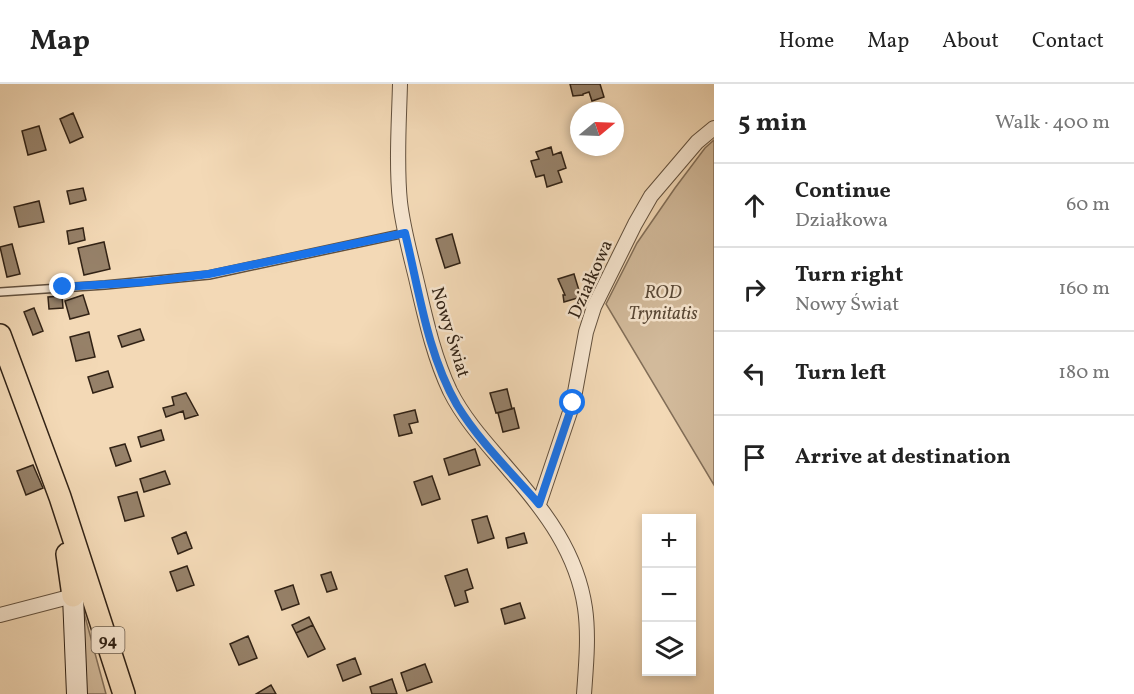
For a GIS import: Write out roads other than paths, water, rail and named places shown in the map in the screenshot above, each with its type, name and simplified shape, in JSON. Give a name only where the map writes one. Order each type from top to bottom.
[{"type":"main road","points":[[0,335],[46,460],[69,560],[81,592],[77,694]]},
{"type":"main road","name":"94","points":[[81,592],[115,694]]},
{"type":"main road","name":"94","points":[[81,592],[108,640],[124,694]]},
{"type":"street","name":"Nowy Świat","points":[[400,84],[400,201],[405,233],[428,329],[449,388],[458,405],[478,433],[539,504],[559,533],[580,585],[585,608],[584,694]]},
{"type":"street","name":"Działkowa","points":[[539,504],[573,403],[586,332],[594,307],[651,196],[697,142],[714,128]]},
{"type":"street","points":[[0,615],[81,592]]},
{"type":"lane","points":[[0,292],[115,285],[209,274],[405,233]]},
{"type":"park label","name":"ROD Trynitatis","points":[[663,302]]}]
